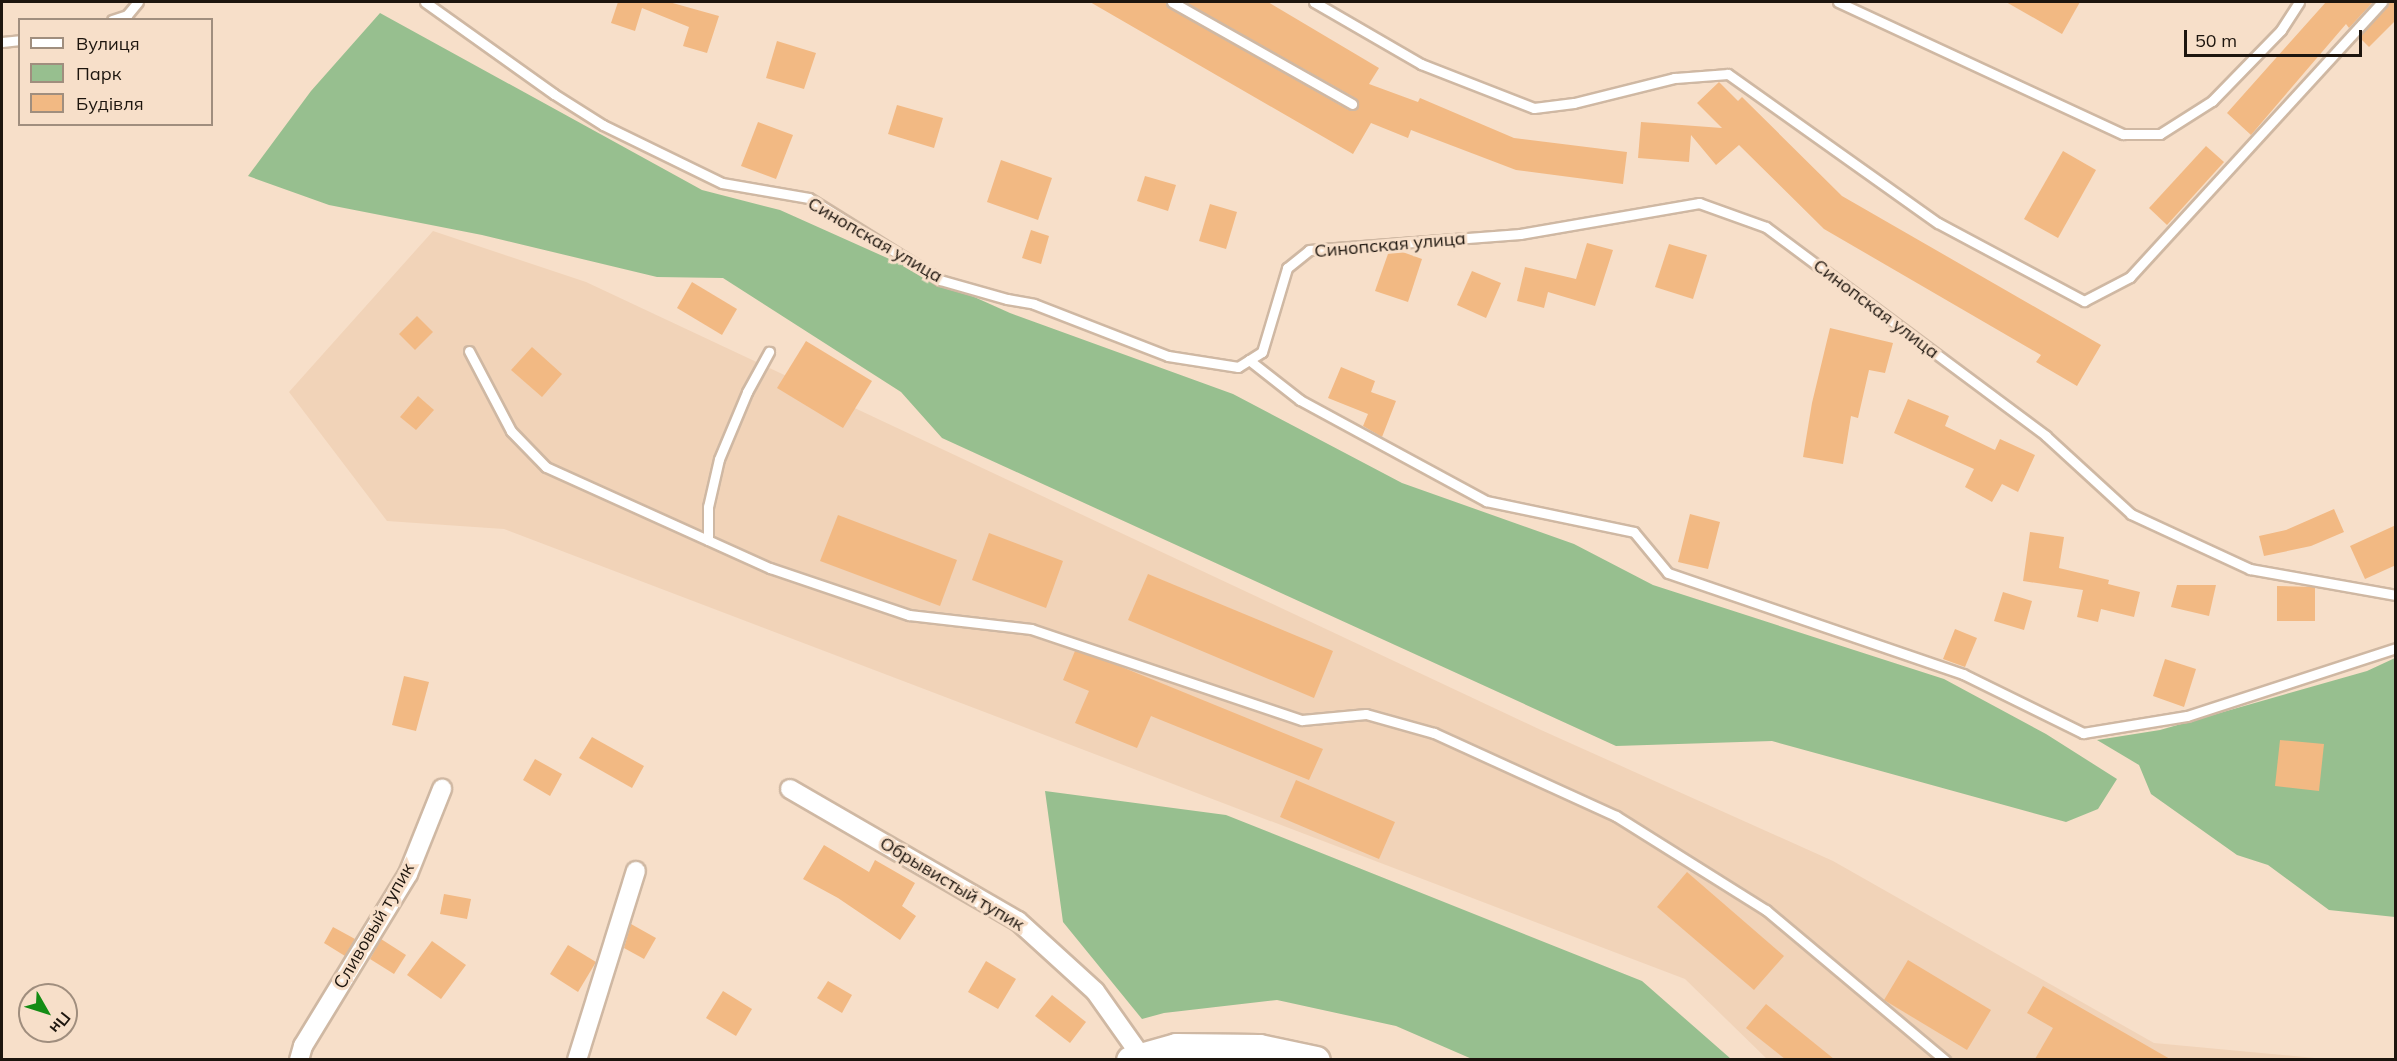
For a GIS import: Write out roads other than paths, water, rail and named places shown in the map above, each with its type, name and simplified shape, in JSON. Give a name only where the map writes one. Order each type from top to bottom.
[{"type":"main road","points":[[1136,1058],[1176,1047],[1259,1048],[1316,1059]]},
{"type":"street","name":"Сливовый тупик","points":[[299,1059],[303,1046],[408,874],[442,789]]},
{"type":"street","name":"Обрывистый тупик","points":[[790,789],[1018,921],[1095,992],[1136,1058]]},
{"type":"street","points":[[577,1059],[636,871]]},
{"type":"lane","points":[[118,18],[127,15],[138,2]]},
{"type":"lane","name":"Синопская улица","points":[[425,2],[554,94],[603,125],[722,183],[808,198],[940,280],[1007,300],[1034,304],[1168,356],[1238,367],[1262,352],[1287,268],[1309,250],[1520,234],[1699,203],[1766,227],[2046,436],[2131,514],[2250,569],[2396,595]]},
{"type":"lane","points":[[1172,2],[1352,104]]},
{"type":"lane","points":[[1314,2],[1421,64],[1534,108],[1574,103],[1674,78],[1728,74],[1938,223],[2084,301],[2130,277],[2382,2]]},
{"type":"lane","points":[[1838,2],[2123,134],[2160,134],[2212,101],[2281,30],[2299,2]]},
{"type":"lane","points":[[2,42],[18,40]]},
{"type":"lane","points":[[469,351],[511,431],[546,467],[770,568],[909,615],[1031,628],[1302,720],[1366,714],[1434,733],[1616,816],[1766,910],[1945,1059]]},
{"type":"lane","points":[[708,540],[708,507],[719,459],[747,392],[769,352]]},
{"type":"lane","points":[[1249,360],[1300,400],[1486,501],[1634,532],[1668,573],[1963,674],[2083,734],[2187,716],[2396,648]]}]
